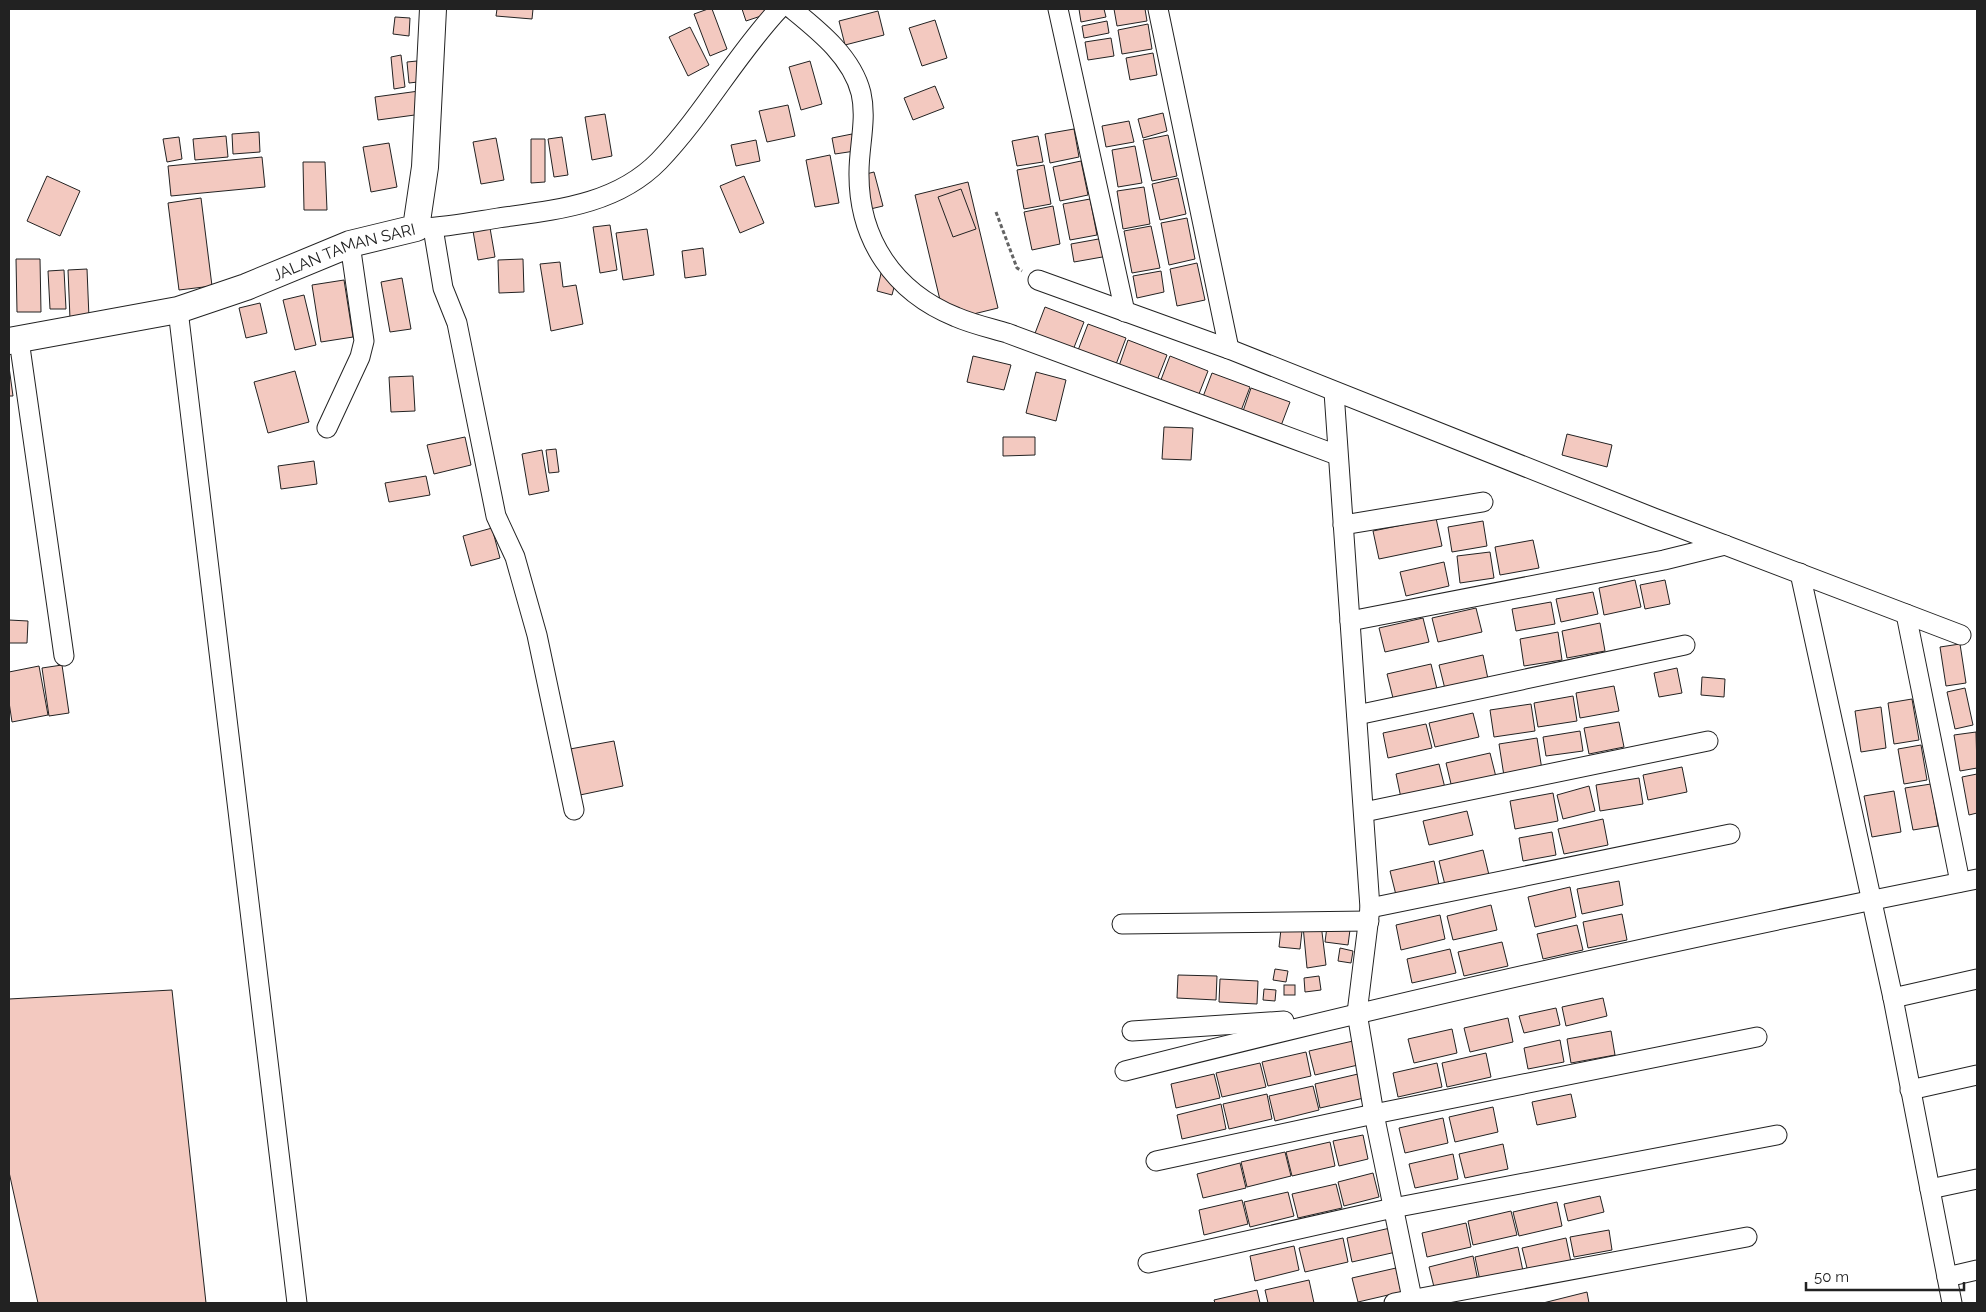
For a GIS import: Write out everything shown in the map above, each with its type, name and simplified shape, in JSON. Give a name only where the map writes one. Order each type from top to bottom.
[{"type":"street","name":"JALAN TAMAN SARI","points":[[14,340],[178,310],[246,287],[350,244],[425,228],[425,167],[433,9]]},
{"type":"street","points":[[574,810],[532,617],[514,556],[496,516],[457,323],[443,288],[425,228],[572,207],[608,196],[634,181],[658,162],[679,138],[754,37],[779,9]]},
{"type":"street","points":[[792,9],[844,59],[861,93],[863,114],[859,172],[865,217],[874,247],[888,268],[907,289],[956,317],[1007,333],[1337,455]]},
{"type":"street","points":[[1058,9],[1125,312]]},
{"type":"street","points":[[1158,9],[1229,349]]},
{"type":"street","points":[[327,428],[360,357],[364,341],[350,244]]},
{"type":"street","points":[[1038,280],[1229,349],[1725,545],[1961,635]]},
{"type":"street","points":[[178,310],[297,1303]]},
{"type":"street","points":[[14,340],[64,656]]},
{"type":"street","points":[[1334,392],[1370,915],[1357,1013],[1374,1114],[1393,1208],[1406,1302],[1747,1237]]},
{"type":"street","points":[[1343,525],[1483,502]]},
{"type":"street","points":[[1350,621],[1664,560],[1725,545]]},
{"type":"street","points":[[1800,574],[1893,998],[1952,1303]]},
{"type":"street","points":[[1125,1070],[1333,1018],[1969,880],[1906,614]]},
{"type":"street","points":[[1357,715],[1685,645]]},
{"type":"street","points":[[1364,812],[1708,741]]},
{"type":"street","points":[[1122,924],[1370,915],[1730,834]]},
{"type":"street","points":[[1893,998],[1977,980]]},
{"type":"street","points":[[1132,1032],[1333,1018]]},
{"type":"street","points":[[1156,1161],[1374,1114],[1757,1037]]},
{"type":"street","points":[[1910,1090],[1977,1075]]},
{"type":"street","points":[[1148,1263],[1393,1208],[1777,1135]]},
{"type":"street","points":[[1930,1189],[1977,1179]]},
{"type":"street","points":[[1947,1277],[1977,1270]]},
{"type":"path","points":[[996,212],[1017,268],[1038,280]]},
{"type":"building","points":[[497,9],[533,9],[532,19],[496,16]]},
{"type":"building","points":[[712,9],[727,49],[710,56],[694,14]]},
{"type":"building","points":[[742,9],[766,9],[767,14],[746,21]]},
{"type":"building","points":[[1079,9],[1104,9],[1106,17],[1081,22]]},
{"type":"building","points":[[1114,9],[1145,9],[1147,21],[1117,26]]},
{"type":"building","points":[[878,11],[884,35],[845,45],[839,21]]},
{"type":"building","points":[[395,17],[410,18],[409,36],[393,34]]},
{"type":"building","points":[[935,20],[947,58],[922,66],[909,28]]},
{"type":"building","points":[[1107,21],[1109,33],[1084,38],[1082,26]]},
{"type":"building","points":[[1148,24],[1152,49],[1122,54],[1118,30]]},
{"type":"building","points":[[690,27],[709,65],[688,76],[669,37]]},
{"type":"building","points":[[1111,38],[1114,56],[1088,60],[1085,42]]},
{"type":"building","points":[[1153,53],[1157,75],[1130,80],[1126,58]]},
{"type":"building","points":[[401,55],[405,87],[394,89],[391,57]]},
{"type":"building","points":[[417,61],[418,82],[409,83],[407,62]]},
{"type":"building","points":[[810,61],[822,104],[801,110],[789,67]]},
{"type":"building","points":[[935,86],[944,108],[913,120],[904,98]]},
{"type":"building","points":[[419,91],[422,114],[378,120],[375,97]]},
{"type":"building","points":[[788,105],[795,136],[767,142],[759,111]]},
{"type":"building","points":[[1163,113],[1167,131],[1143,138],[1138,119]]},
{"type":"building","points":[[605,114],[612,156],[592,160],[585,117]]},
{"type":"building","points":[[1129,121],[1134,142],[1106,147],[1102,126]]},
{"type":"building","points":[[1074,129],[1079,157],[1050,163],[1045,134]]},
{"type":"building","points":[[259,132],[260,152],[233,154],[232,134]]},
{"type":"building","points":[[852,134],[855,151],[835,154],[832,138]]},
{"type":"building","points":[[1168,135],[1177,176],[1152,181],[1143,140]]},
{"type":"building","points":[[226,136],[228,157],[195,160],[193,139]]},
{"type":"building","points":[[1038,136],[1043,162],[1017,166],[1012,141]]},
{"type":"building","points":[[179,137],[182,159],[167,162],[163,139]]},
{"type":"building","points":[[562,137],[568,175],[554,177],[548,139]]},
{"type":"building","points":[[496,138],[504,180],[481,184],[473,142]]},
{"type":"building","points":[[531,139],[545,139],[545,182],[531,183]]},
{"type":"building","points":[[756,140],[760,161],[736,166],[731,145]]},
{"type":"building","points":[[389,143],[397,187],[371,192],[363,147]]},
{"type":"building","points":[[1135,146],[1142,183],[1118,187],[1112,150]]},
{"type":"building","points":[[830,155],[839,203],[815,207],[806,160]]},
{"type":"building","points":[[262,157],[265,187],[171,196],[168,166]]},
{"type":"building","points":[[1081,161],[1088,195],[1060,201],[1053,167]]},
{"type":"building","points":[[303,162],[325,162],[327,210],[304,210]]},
{"type":"building","points":[[1044,165],[1051,204],[1024,209],[1017,170]]},
{"type":"building","points":[[874,172],[883,206],[862,211],[854,177]]},
{"type":"building","points":[[47,176],[80,191],[60,236],[27,221]]},
{"type":"building","points":[[744,176],[764,223],[740,233],[720,186]]},
{"type":"building","points":[[1178,178],[1186,214],[1160,220],[1152,184]]},
{"type":"building","points":[[968,182],[998,308],[945,321],[915,195]]},
{"type":"building","points":[[1144,187],[1150,224],[1123,229],[1117,191]]},
{"type":"building","points":[[961,189],[976,229],[953,237],[938,197]]},
{"type":"building","points":[[201,198],[212,286],[179,290],[168,203]]},
{"type":"building","points":[[1090,199],[1097,235],[1070,240],[1063,204]]},
{"type":"building","points":[[1053,206],[1060,244],[1032,250],[1024,212]]},
{"type":"building","points":[[1187,218],[1195,259],[1169,265],[1161,223]]},
{"type":"building","points":[[610,225],[617,270],[600,273],[593,227]]},
{"type":"building","points":[[1151,226],[1160,268],[1132,273],[1124,231]]},
{"type":"building","points":[[490,228],[495,257],[478,260],[473,231]]},
{"type":"building","points":[[647,229],[654,275],[623,280],[616,233]]},
{"type":"building","points":[[1104,238],[1108,256],[1074,262],[1071,244]]},
{"type":"building","points":[[703,248],[706,275],[685,278],[682,251]]},
{"type":"building","points":[[16,259],[40,259],[41,312],[17,312]]},
{"type":"building","points":[[523,259],[524,292],[499,293],[498,260]]},
{"type":"building","points":[[560,262],[563,287],[576,285],[583,324],[551,331],[540,264]]},
{"type":"building","points":[[1197,263],[1205,300],[1177,306],[1170,269]]},
{"type":"building","points":[[87,269],[89,318],[70,319],[68,270]]},
{"type":"building","points":[[882,269],[898,272],[892,295],[877,291]]},
{"type":"building","points":[[64,270],[66,309],[50,309],[48,271]]},
{"type":"building","points":[[1161,271],[1164,292],[1137,298],[1133,276]]},
{"type":"building","points":[[402,278],[411,329],[390,332],[381,282]]},
{"type":"building","points":[[344,280],[353,337],[321,342],[312,285]]},
{"type":"building","points":[[304,295],[316,345],[295,350],[283,300]]},
{"type":"building","points":[[260,303],[267,333],[246,338],[239,308]]},
{"type":"building","points":[[1045,307],[1084,322],[1073,350],[1034,336]]},
{"type":"building","points":[[1088,324],[1126,338],[1115,367],[1077,353]]},
{"type":"building","points":[[1128,340],[1167,355],[1156,383],[1118,369]]},
{"type":"building","points":[[973,356],[1011,365],[1004,390],[967,382]]},
{"type":"building","points":[[1170,356],[1208,371],[1197,399],[1159,385]]},
{"type":"building","points":[[9,367],[13,396],[9,396]]},
{"type":"building","points":[[295,371],[309,422],[268,433],[254,382]]},
{"type":"building","points":[[1036,372],[1066,380],[1056,421],[1026,413]]},
{"type":"building","points":[[1212,373],[1250,387],[1239,416],[1201,402]]},
{"type":"building","points":[[413,376],[415,411],[391,412],[389,377]]},
{"type":"building","points":[[1251,388],[1290,402],[1279,431],[1241,417]]},
{"type":"building","points":[[1164,427],[1193,428],[1191,460],[1162,459]]},
{"type":"building","points":[[1567,434],[1612,445],[1607,467],[1562,455]]},
{"type":"building","points":[[465,437],[471,465],[434,474],[427,445]]},
{"type":"building","points":[[1003,437],[1035,437],[1035,455],[1003,456]]},
{"type":"building","points":[[556,449],[559,472],[549,473],[546,450]]},
{"type":"building","points":[[542,450],[549,491],[529,495],[522,454]]},
{"type":"building","points":[[314,461],[317,484],[281,489],[278,466]]},
{"type":"building","points":[[426,476],[430,495],[389,502],[385,483]]},
{"type":"building","points":[[1436,518],[1442,546],[1379,559],[1373,531]]},
{"type":"building","points":[[1483,521],[1487,546],[1452,552],[1448,527]]},
{"type":"building","points":[[492,528],[500,558],[471,566],[463,536]]},
{"type":"building","points":[[1533,540],[1539,568],[1500,575],[1495,547]]},
{"type":"building","points":[[1490,552],[1494,578],[1460,583],[1457,556]]},
{"type":"building","points":[[1444,562],[1449,586],[1406,596],[1400,572]]},
{"type":"building","points":[[1635,580],[1641,607],[1604,615],[1599,588]]},
{"type":"building","points":[[1665,580],[1670,604],[1645,609],[1640,585]]},
{"type":"building","points":[[1593,592],[1598,614],[1561,622],[1556,599]]},
{"type":"building","points":[[1551,602],[1555,624],[1516,631],[1512,609]]},
{"type":"building","points":[[1476,608],[1482,632],[1438,642],[1432,618]]},
{"type":"building","points":[[1423,618],[1429,642],[1385,652],[1379,628]]},
{"type":"building","points":[[9,620],[28,621],[27,643],[9,643]]},
{"type":"building","points":[[1600,623],[1605,651],[1567,658],[1562,631]]},
{"type":"building","points":[[1558,632],[1562,660],[1524,666],[1520,639]]},
{"type":"building","points":[[1960,644],[1966,683],[1946,686],[1940,647]]},
{"type":"building","points":[[1483,655],[1488,679],[1445,689],[1439,665]]},
{"type":"building","points":[[1431,664],[1437,689],[1393,698],[1387,674]]},
{"type":"building","points":[[62,665],[69,713],[49,716],[42,668]]},
{"type":"building","points":[[39,666],[48,715],[12,722],[9,702],[9,672]]},
{"type":"building","points":[[1677,668],[1682,693],[1659,697],[1654,673]]},
{"type":"building","points":[[1702,677],[1725,679],[1724,697],[1701,695]]},
{"type":"building","points":[[1614,686],[1619,711],[1580,718],[1576,693]]},
{"type":"building","points":[[1965,688],[1973,725],[1955,729],[1947,692]]},
{"type":"building","points":[[1573,696],[1577,721],[1538,727],[1534,703]]},
{"type":"building","points":[[1912,699],[1919,740],[1894,744],[1888,703]]},
{"type":"building","points":[[1531,704],[1535,731],[1494,737],[1490,710]]},
{"type":"building","points":[[1881,707],[1886,748],[1861,752],[1855,711]]},
{"type":"building","points":[[1473,713],[1479,737],[1435,747],[1429,723]]},
{"type":"building","points":[[1619,722],[1624,747],[1589,754],[1584,728]]},
{"type":"building","points":[[1426,724],[1432,748],[1388,758],[1383,733]]},
{"type":"building","points":[[1580,731],[1583,751],[1546,756],[1543,737]]},
{"type":"building","points":[[1976,732],[1977,768],[1960,771],[1954,735]]},
{"type":"building","points":[[1537,738],[1542,770],[1504,776],[1499,744]]},
{"type":"building","points":[[614,741],[623,786],[580,795],[570,749]]},
{"type":"building","points":[[1921,745],[1927,780],[1904,784],[1898,749]]},
{"type":"building","points":[[1490,753],[1496,777],[1452,788],[1446,763]]},
{"type":"building","points":[[1439,764],[1445,788],[1401,798],[1396,774]]},
{"type":"building","points":[[1682,767],[1687,792],[1648,800],[1643,775]]},
{"type":"building","points":[[1977,774],[1977,813],[1969,815],[1962,777]]},
{"type":"building","points":[[1639,778],[1643,804],[1600,811],[1596,785]]},
{"type":"building","points":[[1931,784],[1938,826],[1913,830],[1905,788]]},
{"type":"building","points":[[1589,786],[1595,811],[1563,819],[1557,795]]},
{"type":"building","points":[[1894,791],[1901,832],[1872,837],[1864,796]]},
{"type":"building","points":[[1553,793],[1558,821],[1515,829],[1510,801]]},
{"type":"building","points":[[1467,811],[1473,835],[1429,845],[1423,821]]},
{"type":"building","points":[[1603,819],[1608,845],[1564,854],[1558,829]]},
{"type":"building","points":[[1552,832],[1556,855],[1523,861],[1519,838]]},
{"type":"building","points":[[1483,850],[1489,875],[1445,885],[1439,861]]},
{"type":"building","points":[[1434,861],[1439,885],[1396,895],[1390,871]]},
{"type":"building","points":[[1619,881],[1623,905],[1582,914],[1577,889]]},
{"type":"building","points":[[1570,887],[1576,917],[1535,927],[1528,897]]},
{"type":"building","points":[[1491,905],[1497,930],[1453,940],[1447,916]]},
{"type":"building","points":[[1622,914],[1627,940],[1588,948],[1583,922]]},
{"type":"building","points":[[1440,915],[1445,939],[1401,950],[1396,925]]},
{"type":"building","points":[[1328,919],[1351,922],[1348,945],[1325,942]]},
{"type":"building","points":[[1282,920],[1303,922],[1300,949],[1279,947]]},
{"type":"building","points":[[1321,924],[1326,965],[1307,968],[1303,926]]},
{"type":"building","points":[[1577,925],[1583,950],[1543,959],[1537,934]]},
{"type":"building","points":[[1502,942],[1508,966],[1464,976],[1458,952]]},
{"type":"building","points":[[1340,948],[1353,951],[1351,963],[1338,961]]},
{"type":"building","points":[[1450,949],[1456,973],[1412,983],[1407,959]]},
{"type":"building","points":[[1275,969],[1288,971],[1286,982],[1273,980]]},
{"type":"building","points":[[1178,975],[1217,976],[1216,1000],[1177,998]]},
{"type":"building","points":[[1319,976],[1321,990],[1305,992],[1304,978]]},
{"type":"building","points":[[1220,979],[1258,981],[1257,1004],[1219,1002]]},
{"type":"building","points":[[1284,985],[1295,985],[1295,995],[1284,995]]},
{"type":"building","points":[[1264,989],[1276,990],[1275,1001],[1263,1000]]},
{"type":"building","points":[[172,990],[206,1303],[38,1303],[9,1172],[9,999]]},
{"type":"building","points":[[1603,998],[1607,1016],[1566,1026],[1562,1007]]},
{"type":"building","points":[[1556,1008],[1560,1025],[1524,1033],[1519,1016]]},
{"type":"building","points":[[1508,1018],[1513,1042],[1470,1052],[1464,1028]]},
{"type":"building","points":[[1452,1029],[1457,1053],[1414,1063],[1408,1039]]},
{"type":"building","points":[[1611,1031],[1615,1055],[1571,1063],[1567,1039]]},
{"type":"building","points":[[1560,1040],[1564,1062],[1528,1069],[1524,1048]]},
{"type":"building","points":[[1353,1041],[1358,1065],[1315,1075],[1309,1051]]},
{"type":"building","points":[[1306,1052],[1311,1076],[1268,1086],[1262,1062]]},
{"type":"building","points":[[1486,1053],[1491,1077],[1447,1087],[1442,1063]]},
{"type":"building","points":[[1260,1063],[1266,1087],[1222,1097],[1216,1073]]},
{"type":"building","points":[[1437,1063],[1442,1087],[1398,1097],[1393,1073]]},
{"type":"building","points":[[1214,1074],[1220,1098],[1176,1108],[1171,1084]]},
{"type":"building","points":[[1358,1074],[1364,1098],[1320,1108],[1315,1084]]},
{"type":"building","points":[[1313,1086],[1319,1110],[1275,1121],[1269,1096]]},
{"type":"building","points":[[1267,1094],[1272,1119],[1229,1129],[1223,1104]]},
{"type":"building","points":[[1571,1094],[1576,1117],[1537,1125],[1532,1102]]},
{"type":"building","points":[[1221,1104],[1226,1129],[1182,1139],[1177,1115]]},
{"type":"building","points":[[1493,1107],[1498,1132],[1455,1142],[1449,1117]]},
{"type":"building","points":[[1443,1118],[1448,1143],[1405,1153],[1399,1128]]},
{"type":"building","points":[[1363,1135],[1368,1159],[1339,1166],[1333,1141]]},
{"type":"building","points":[[1330,1142],[1335,1166],[1292,1176],[1286,1152]]},
{"type":"building","points":[[1503,1144],[1508,1169],[1465,1178],[1459,1154]]},
{"type":"building","points":[[1285,1152],[1291,1176],[1247,1187],[1241,1162]]},
{"type":"building","points":[[1453,1154],[1458,1179],[1415,1188],[1409,1164]]},
{"type":"building","points":[[1240,1163],[1246,1188],[1203,1198],[1197,1174]]},
{"type":"building","points":[[1373,1173],[1379,1197],[1344,1206],[1338,1182]]},
{"type":"building","points":[[1336,1184],[1342,1208],[1298,1218],[1292,1194]]},
{"type":"building","points":[[1288,1192],[1294,1216],[1250,1227],[1244,1202]]},
{"type":"building","points":[[1600,1196],[1604,1212],[1568,1221],[1564,1204]]},
{"type":"building","points":[[1242,1200],[1248,1224],[1204,1235],[1199,1210]]},
{"type":"building","points":[[1557,1202],[1562,1226],[1519,1236],[1513,1212]]},
{"type":"building","points":[[1511,1211],[1517,1235],[1473,1245],[1468,1221]]},
{"type":"building","points":[[1466,1223],[1471,1247],[1427,1257],[1422,1233]]},
{"type":"building","points":[[1390,1228],[1396,1252],[1352,1262],[1347,1238]]},
{"type":"building","points":[[1609,1230],[1612,1250],[1574,1257],[1570,1237]]},
{"type":"building","points":[[1343,1238],[1348,1262],[1305,1272],[1299,1248]]},
{"type":"building","points":[[1566,1238],[1571,1262],[1528,1272],[1522,1248]]},
{"type":"building","points":[[1294,1246],[1299,1270],[1255,1281],[1250,1256]]},
{"type":"building","points":[[1518,1247],[1523,1271],[1480,1281],[1475,1257]]},
{"type":"building","points":[[1473,1256],[1478,1281],[1435,1291],[1429,1267]]},
{"type":"building","points":[[1396,1268],[1401,1292],[1358,1302],[1352,1278]]},
{"type":"building","points":[[1309,1280],[1314,1303],[1268,1303],[1265,1290]]},
{"type":"building","points":[[1257,1290],[1260,1303],[1215,1303],[1214,1300]]},
{"type":"building","points":[[1587,1292],[1589,1303],[1543,1303]]}]
